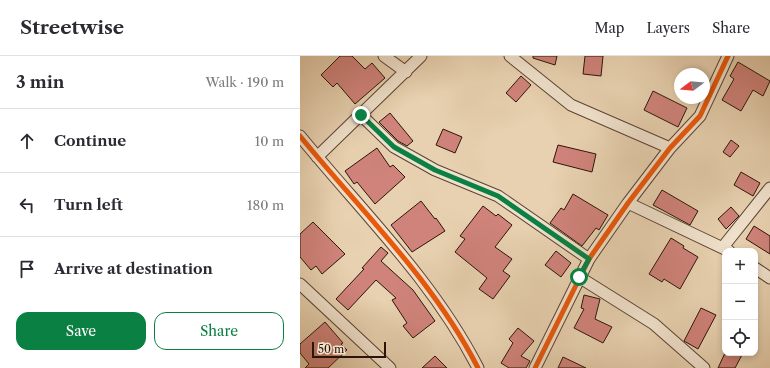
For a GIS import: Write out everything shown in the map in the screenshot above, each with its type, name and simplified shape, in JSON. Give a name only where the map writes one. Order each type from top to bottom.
[{"type":"street","points":[[384,56],[406,72]]},
{"type":"street","points":[[317,157],[421,56]]},
{"type":"street","points":[[510,56],[571,105],[670,148]]},
{"type":"street","points":[[535,368],[589,259],[628,203],[670,148],[700,116],[728,56]]},
{"type":"street","points":[[361,115],[394,147],[435,170],[498,196],[589,259]]},
{"type":"street","points":[[300,136],[378,226],[442,305],[466,344],[478,368]]},
{"type":"street","points":[[727,248],[770,188]]},
{"type":"street","points":[[628,203],[724,248]]},
{"type":"street","points":[[758,270],[770,278]]},
{"type":"street","points":[[579,277],[654,324],[704,368]]},
{"type":"street","points":[[300,284],[390,368]]},
{"type":"building","points":[[340,56],[352,56],[365,69],[372,63],[385,78],[355,104],[337,83],[333,87],[321,75]]},
{"type":"building","points":[[533,56],[557,56],[555,65],[533,58]]},
{"type":"building","points":[[585,56],[603,56],[601,76],[583,74]]},
{"type":"building","points":[[738,62],[770,81],[763,96],[753,90],[741,111],[722,100],[734,79],[730,76]]},
{"type":"building","points":[[521,76],[531,85],[516,102],[506,93]]},
{"type":"building","points":[[653,91],[674,102],[674,104],[679,104],[687,108],[678,127],[644,110]]},
{"type":"building","points":[[390,113],[413,141],[407,146],[398,141],[379,122]]},
{"type":"building","points":[[443,129],[462,137],[455,153],[436,145]]},
{"type":"building","points":[[731,140],[739,146],[730,157],[723,152]]},
{"type":"building","points":[[558,145],[596,154],[592,172],[553,162]]},
{"type":"building","points":[[377,148],[390,167],[393,165],[405,177],[375,204],[357,182],[354,184],[345,171]]},
{"type":"building","points":[[741,172],[760,183],[753,196],[734,185]]},
{"type":"building","points":[[662,190],[698,211],[690,225],[653,205]]},
{"type":"building","points":[[573,194],[608,215],[599,230],[596,228],[582,246],[550,223],[561,208],[564,210]]},
{"type":"building","points":[[421,201],[445,231],[412,252],[391,225]]},
{"type":"building","points":[[483,206],[496,216],[498,214],[512,225],[495,247],[512,259],[503,271],[510,276],[493,299],[479,289],[487,278],[455,252],[465,239],[460,236]]},
{"type":"building","points":[[731,207],[739,216],[726,229],[718,219]]},
{"type":"building","points":[[313,222],[345,254],[322,274],[316,266],[311,270],[300,257],[300,234]]},
{"type":"building","points":[[754,226],[770,236],[770,254],[746,239]]},
{"type":"building","points":[[671,238],[684,246],[683,248],[698,257],[680,289],[664,279],[662,282],[649,274]]},
{"type":"building","points":[[381,247],[388,253],[381,261],[413,290],[435,321],[413,338],[403,326],[407,323],[392,300],[396,298],[376,280],[348,310],[336,299],[364,269],[362,268]]},
{"type":"building","points":[[556,251],[571,263],[561,277],[545,265]]},
{"type":"building","points":[[584,295],[600,299],[595,319],[612,327],[603,343],[574,328],[584,309],[581,308]]},
{"type":"building","points":[[701,308],[716,315],[698,349],[684,341]]},
{"type":"building","points":[[325,322],[347,350],[328,368],[305,368],[309,364],[300,353],[300,344]]},
{"type":"building","points":[[518,328],[534,341],[521,356],[530,361],[526,368],[509,368],[501,363],[513,343],[509,339]]},
{"type":"building","points":[[435,356],[447,368],[422,368]]},
{"type":"building","points":[[724,356],[741,356],[735,368],[718,368]]},
{"type":"building","points":[[563,357],[586,368],[558,368]]},
{"type":"cycle path","points":[[535,368],[589,259],[628,203],[670,148],[700,116],[728,56]]},
{"type":"cycle path","points":[[300,136],[418,276],[440,305],[478,368]]},
{"type":"route","points":[[361,115],[394,147],[435,170],[498,196],[589,259],[579,277]]}]
